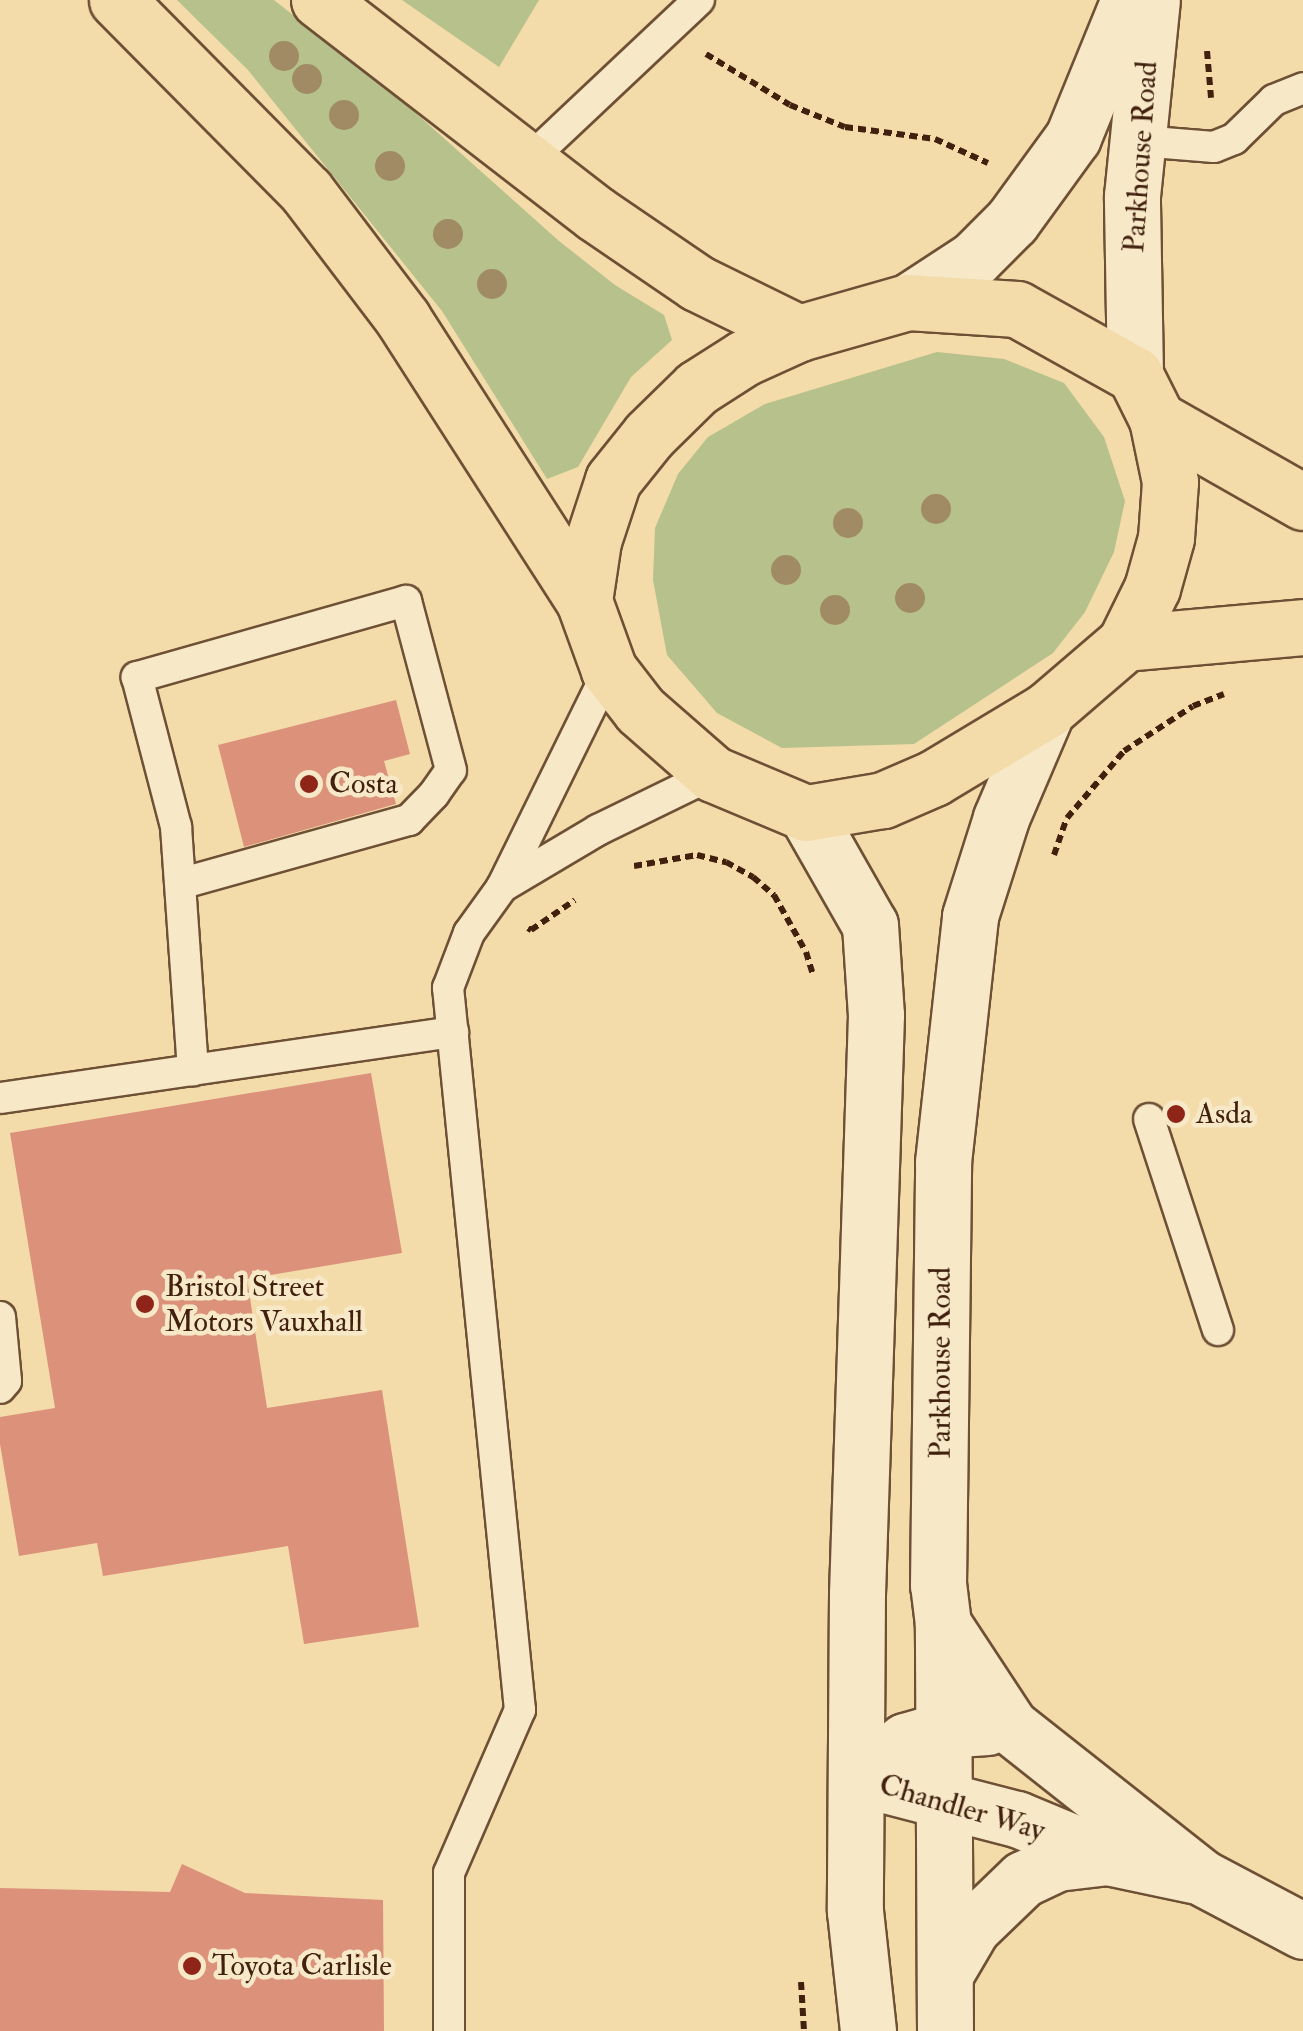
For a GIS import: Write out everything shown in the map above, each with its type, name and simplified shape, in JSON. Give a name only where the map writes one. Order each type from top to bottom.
[{"type":"highway","points":[[117,0],[306,191],[403,319],[584,601],[609,670],[640,710],[713,774],[806,813],[883,800],[934,778],[1046,710],[1125,643],[1152,588],[1166,538],[1170,482],[1146,397]]},
{"type":"highway","points":[[319,0],[528,161],[697,284],[798,333]]},
{"type":"highway","points":[[584,601],[593,541],[613,480],[649,435],[697,388],[744,358],[798,333],[908,302],[1017,309],[1303,502]]},
{"type":"highway","points":[[1125,643],[1303,626]]},
{"type":"street","name":"Parkhouse Road","points":[[908,302],[974,259],[1029,197],[1073,137],[1129,0]]},
{"type":"street","name":"Parkhouse Road","points":[[1146,397],[1132,196],[1152,0]]},
{"type":"street","name":"Parkhouse Road","points":[[945,2031],[943,1624],[938,1585],[942,1162],[970,916],[1001,818],[1046,710]]},
{"type":"street","points":[[806,813],[870,925],[876,1015],[857,1595],[855,1911],[868,2031]]},
{"type":"street","name":"Chandler Way","points":[[943,1624],[1010,1726],[1201,1877],[1303,1931]]},
{"type":"street","name":"Chandler Way","points":[[858,1778],[905,1741],[944,1730],[1010,1726]]},
{"type":"street","name":"Chandler Way","points":[[858,1778],[1017,1819],[1108,1857],[1201,1877]]},
{"type":"street","name":"Chandler Way","points":[[945,1974],[972,1928],[1023,1879],[1057,1863],[1108,1857]]},
{"type":"lane","points":[[528,161],[664,28],[699,0]]},
{"type":"lane","points":[[1140,141],[1214,147],[1234,139],[1274,100],[1303,88]]},
{"type":"lane","points":[[183,883],[409,820],[434,794],[451,770],[406,601],[138,677],[176,826],[183,883],[193,1070]]},
{"type":"lane","points":[[449,2031],[449,1873],[520,1710],[448,988],[469,933],[497,892],[609,670]]},
{"type":"lane","points":[[497,892],[598,830],[713,774]]},
{"type":"lane","points":[[0,1098],[454,1032]]},
{"type":"lane","points":[[1149,1120],[1218,1330]]},
{"type":"lane","points":[[0,1316],[6,1380],[0,1388]]},
{"type":"path","points":[[664,28],[790,105],[844,127],[935,139],[984,160],[1029,197]]},
{"type":"path","points":[[1207,41],[1214,147]]},
{"type":"path","points":[[1047,873],[1067,818],[1124,751],[1194,706],[1230,691]]},
{"type":"path","points":[[632,867],[698,855],[726,862],[753,877],[774,896],[806,952],[816,982]]},
{"type":"path","points":[[497,892],[531,930],[586,893]]},
{"type":"path","points":[[801,1974],[804,2031]]},
{"type":"green space","points":[[177,0],[274,0],[400,99],[559,241],[615,285],[664,315],[672,340],[631,377],[578,467],[547,479],[442,311],[248,70]]},
{"type":"green space","points":[[402,0],[539,0],[499,67]]},
{"type":"green space","points":[[937,352],[1004,359],[1064,383],[1104,437],[1125,501],[1114,552],[1085,612],[1053,653],[914,744],[782,748],[717,713],[667,655],[653,580],[655,528],[678,474],[708,437],[765,404]]},
{"type":"building","name":"Costa","points":[[396,700],[410,754],[384,761],[396,804],[244,847],[218,745]]},
{"type":"building","name":"Bristol Street Motors Vauxhall","points":[[371,1073],[402,1253],[247,1279],[267,1408],[382,1390],[419,1627],[304,1644],[288,1546],[103,1576],[97,1543],[19,1556],[0,1444],[0,1417],[55,1408],[10,1133]]},
{"type":"building","name":"Toyota Carlisle","points":[[182,1864],[245,1893],[383,1900],[384,2031],[0,2031],[0,1888],[170,1892]]},
{"type":"place","name":"Costa","points":[[309,784]]},
{"type":"place","name":"Asda","points":[[1176,1114]]},
{"type":"place","name":"Bristol Street Motors Vauxhall","points":[[145,1304]]},
{"type":"place","name":"Toyota Carlisle","points":[[192,1966]]}]
